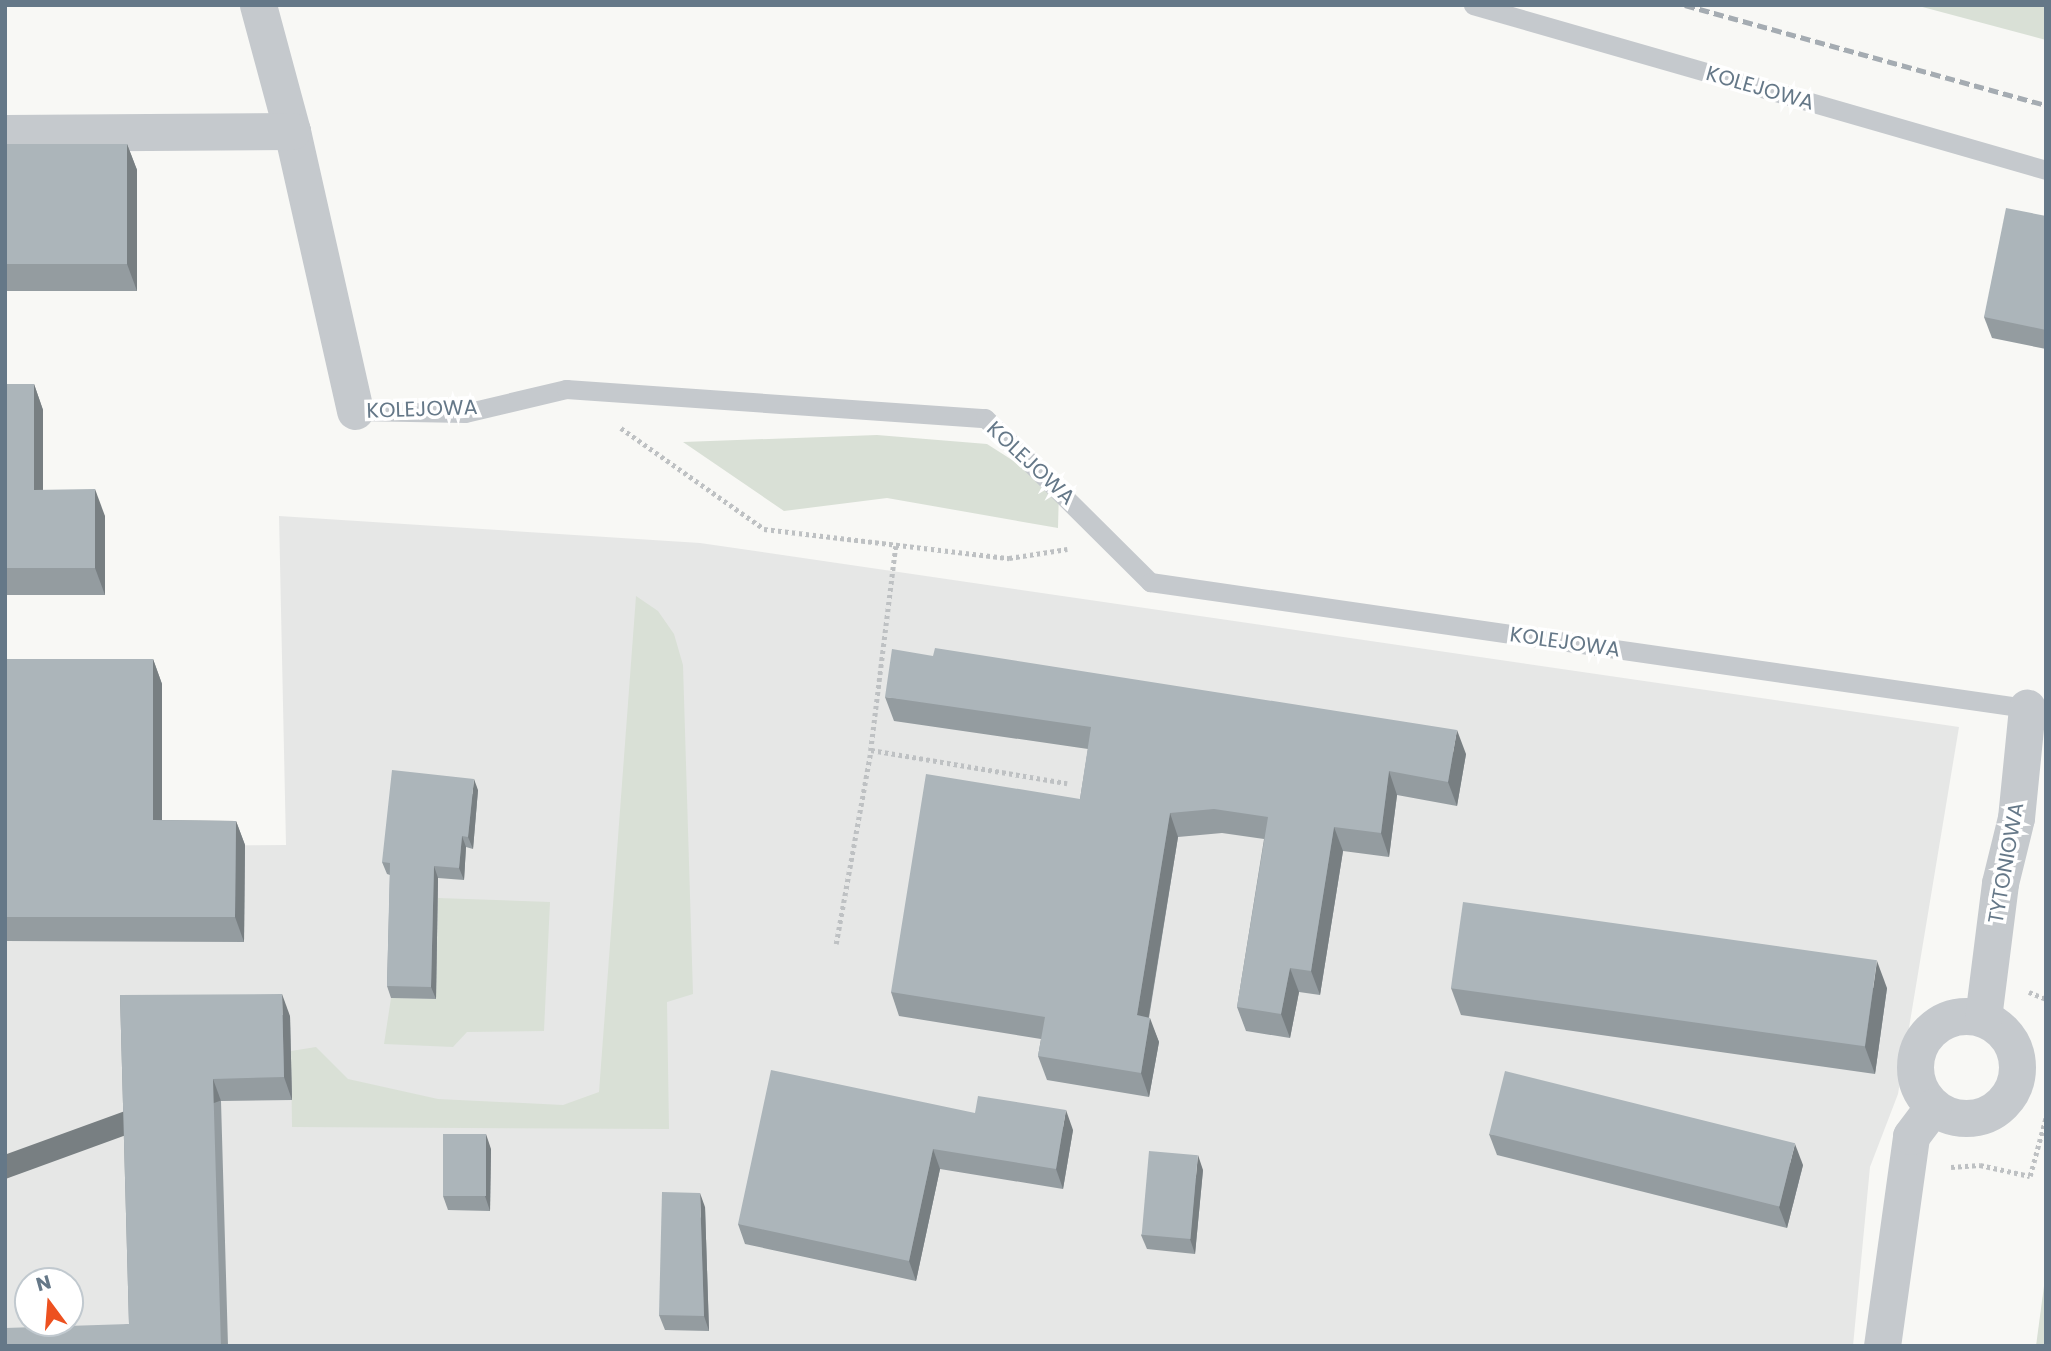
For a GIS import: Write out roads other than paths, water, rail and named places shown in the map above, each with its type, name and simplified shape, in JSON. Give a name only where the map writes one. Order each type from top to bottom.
[{"type":"street","name":"KOLEJOWA","points":[[258,5],[292,131],[355,411]]},
{"type":"street","points":[[5,133],[292,131]]},
{"type":"street","name":"TYTONIOWA","points":[[1983,1018],[2000,883],[2016,818],[2036,710]]},
{"type":"street","points":[[1951,1017],[1983,1018],[2030,1047],[2016,1083],[1993,1111],[1963,1119],[1933,1107],[1916,1080],[1914,1065],[1922,1042],[1951,1017]]},
{"type":"street","points":[[1882,1346],[1911,1136],[1933,1107]]},
{"type":"lane","name":"KOLEJOWA","points":[[1473,5],[2046,170]]},
{"type":"lane","name":"KOLEJOWA","points":[[355,411],[465,413],[566,389],[985,418],[1113,541],[1150,582],[2036,710]]},
{"type":"railway","points":[[1685,5],[2046,105]]}]
